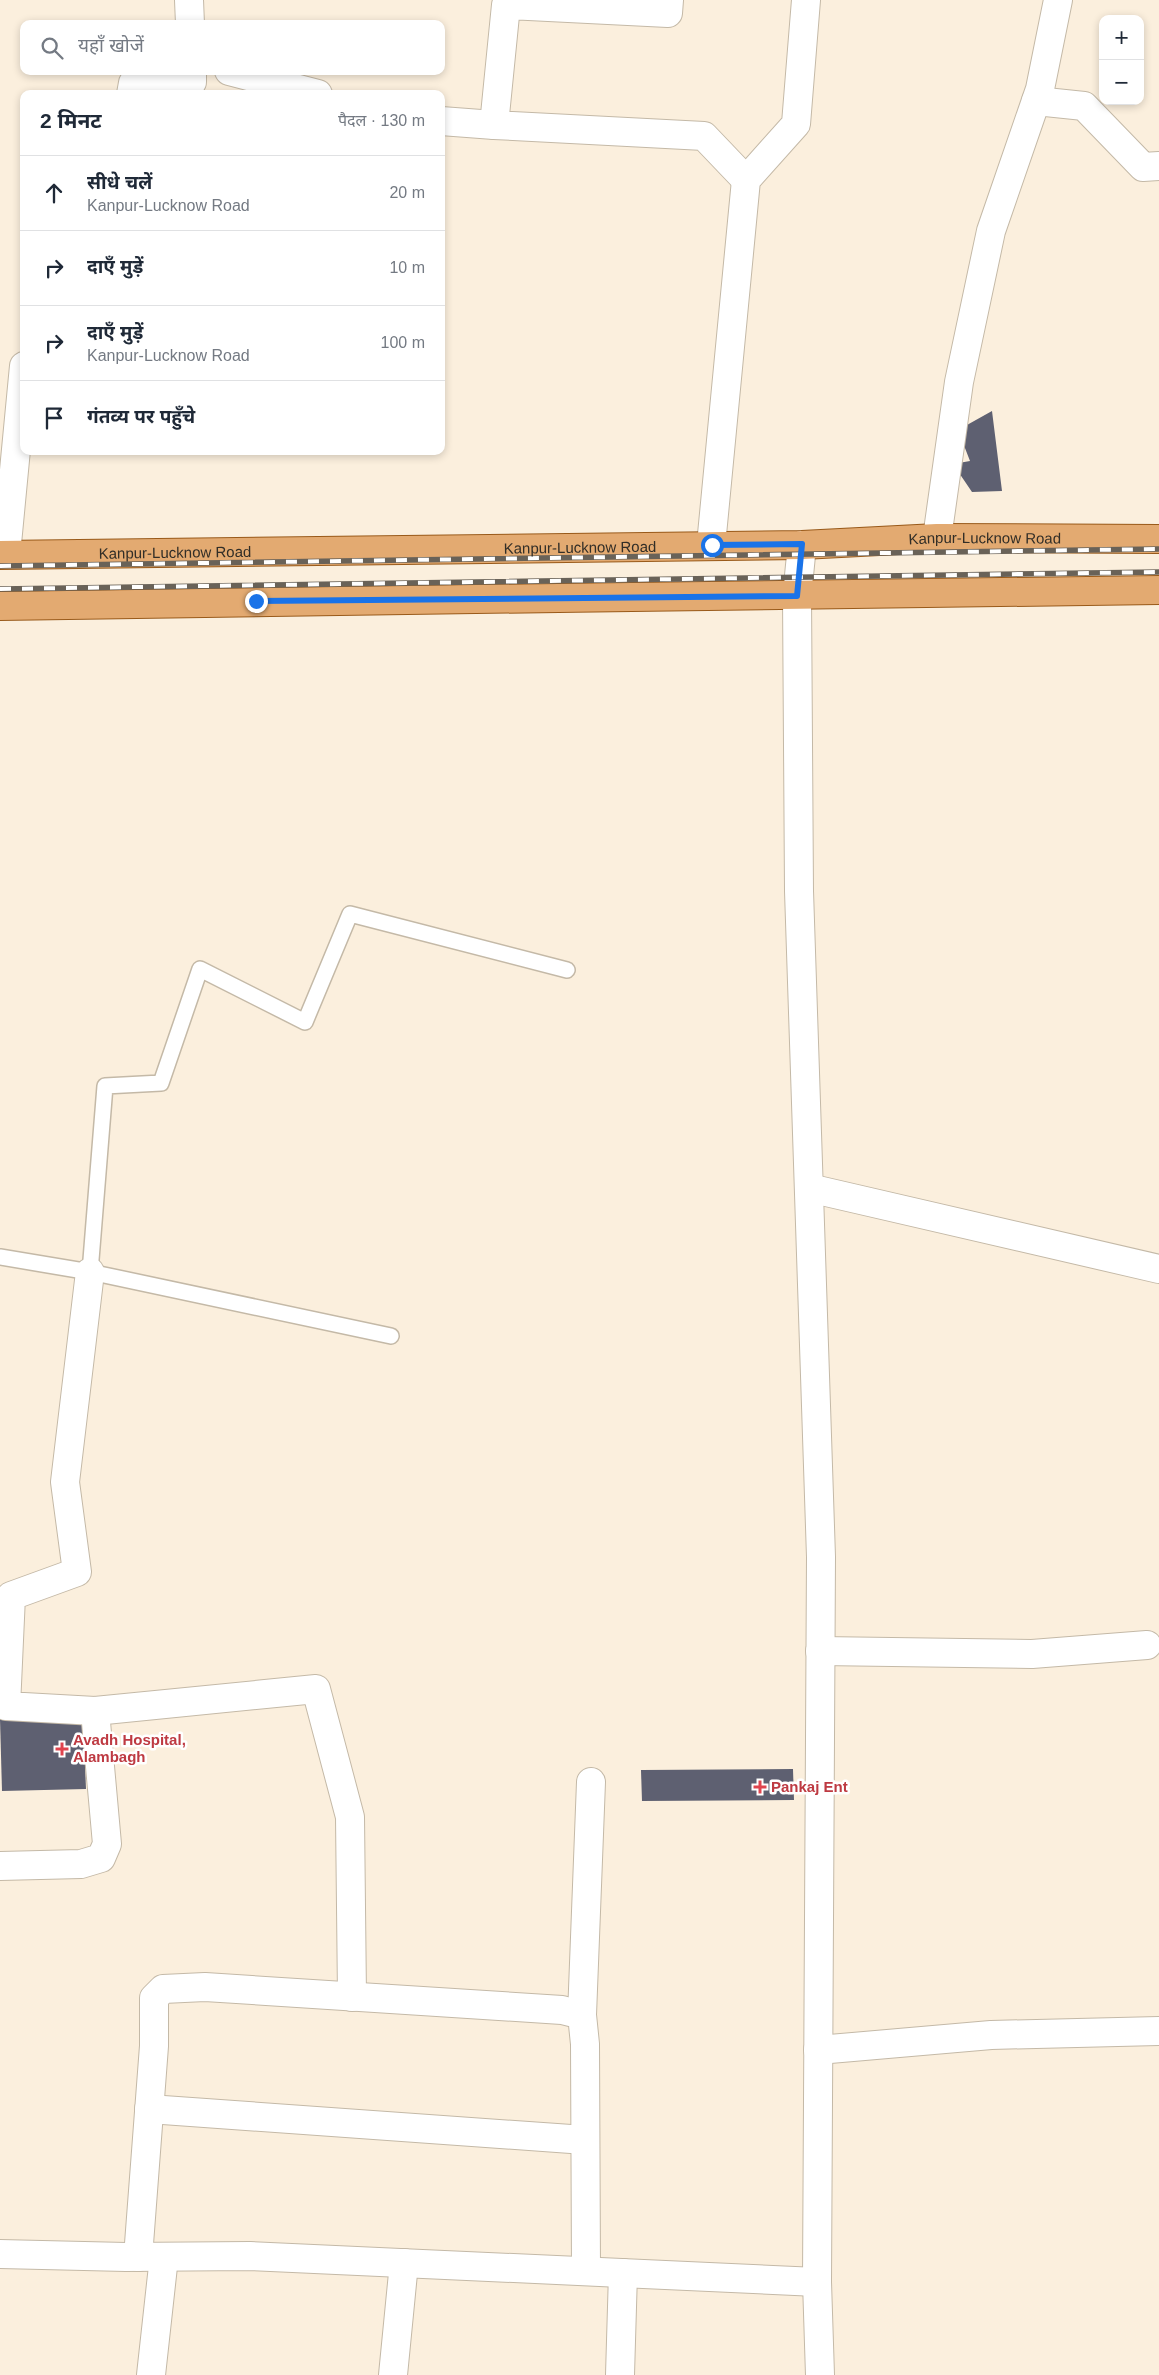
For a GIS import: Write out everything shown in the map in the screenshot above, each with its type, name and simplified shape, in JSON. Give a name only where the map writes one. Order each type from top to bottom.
[{"type":"main road","name":"Kanpur-Lucknow Road","points":[[3,555],[802,544],[937,538],[1159,539]]},
{"type":"main road","points":[[0,606],[434,598],[797,596],[1159,590]]},
{"type":"street","points":[[189,0],[190,20]]},
{"type":"street","points":[[494,125],[506,5],[668,13],[669,0]]},
{"type":"street","points":[[712,545],[746,180],[796,124],[806,0]]},
{"type":"street","points":[[937,538],[959,382],[991,231],[1036,101],[1058,0]]},
{"type":"street","points":[[132,90],[133,83],[192,82],[192,75]]},
{"type":"street","points":[[244,75],[303,90]]},
{"type":"street","points":[[1036,101],[1084,106],[1143,167],[1159,166]]},
{"type":"street","points":[[445,121],[704,136],[746,180]]},
{"type":"street","points":[[3,555],[20,402]]},
{"type":"street","points":[[802,544],[797,596],[798,890],[821,1557],[817,2282],[820,2375]]},
{"type":"street","points":[[808,1188],[1159,1269]]},
{"type":"street","points":[[90,1272],[65,1482],[77,1572],[11,1596],[6,1706],[95,1711],[316,1690],[350,1817],[352,1998]]},
{"type":"street","points":[[820,1651],[1032,1654],[1147,1645]]},
{"type":"street","points":[[0,1866],[81,1864],[101,1858],[107,1844],[95,1711]]},
{"type":"street","points":[[586,2271],[585,2044],[582,2015],[591,1782]]},
{"type":"street","points":[[151,2375],[149,2109],[154,2046],[154,1998],[163,1989],[205,1987],[352,1998],[562,2010],[582,2015]]},
{"type":"street","points":[[818,2050],[991,2035],[1159,2031]]},
{"type":"street","points":[[149,2109],[585,2140]]},
{"type":"street","points":[[0,2254],[151,2257],[250,2256],[817,2282]]},
{"type":"street","points":[[393,2375],[404,2263]]},
{"type":"street","points":[[620,2375],[623,2273]]},
{"type":"lane","points":[[90,1272],[105,1086],[161,1083],[200,970],[305,1022],[350,914],[568,970]]},
{"type":"lane","points":[[0,1257],[90,1272],[391,1336]]},
{"type":"building","points":[[992,411],[1002,491],[972,492],[953,464],[970,461],[958,430]]},
{"type":"building","points":[[83,1717],[86,1789],[2,1791],[0,1719]]},
{"type":"building","points":[[793,1769],[794,1800],[642,1801],[641,1770]]},
{"type":"railway","points":[[0,566],[1159,549]]},
{"type":"railway","points":[[0,589],[1159,572]]},
{"type":"place","name":"Avadh Hospital, Alambagh","points":[[62,1749]]},
{"type":"place","name":"Pankaj Ent","points":[[760,1787]]},
{"type":"route","points":[[256,601],[797,596],[802,544],[712,545]]}]
